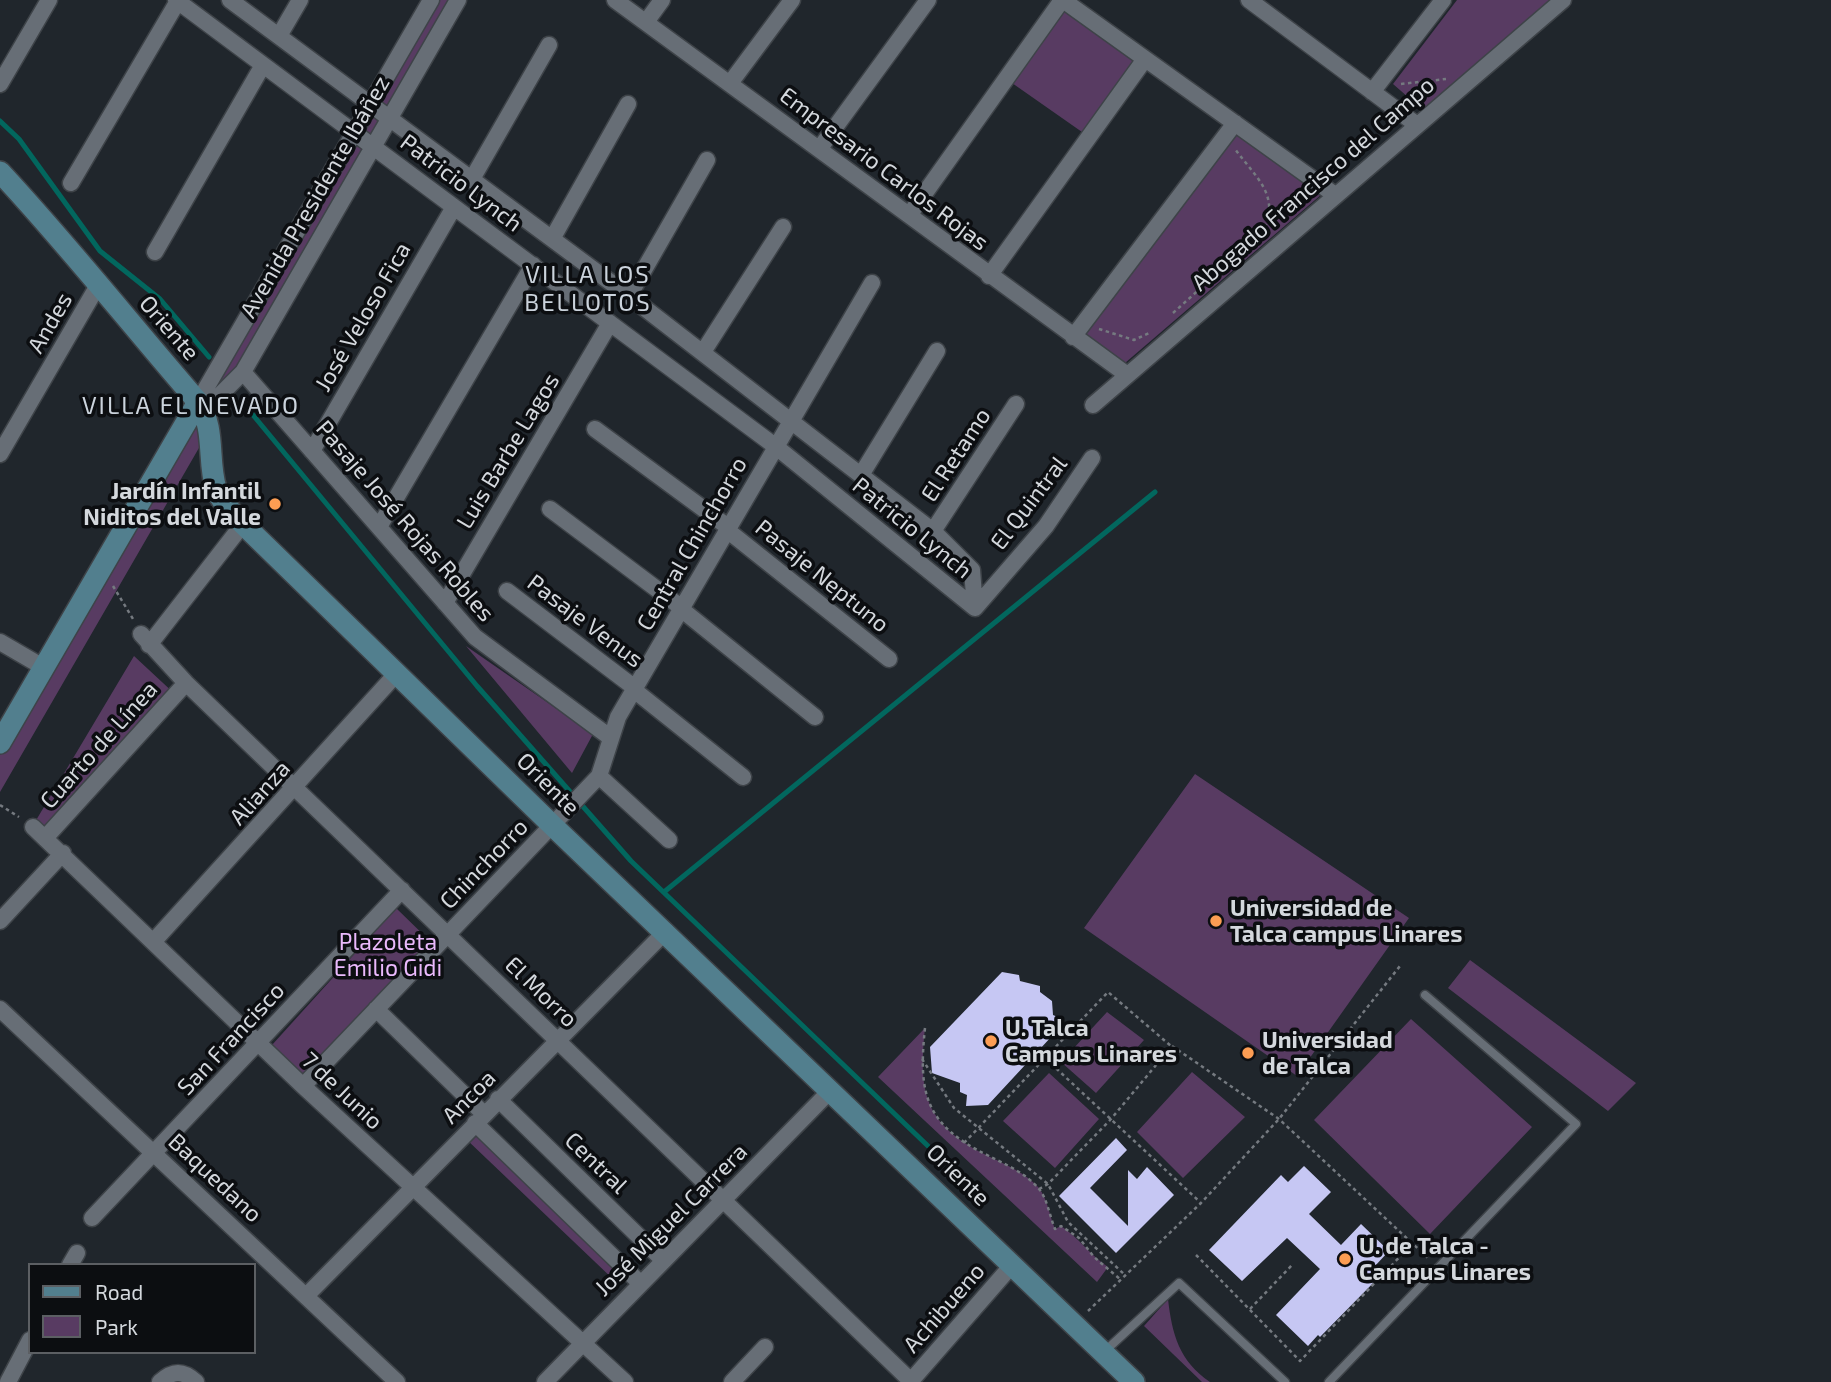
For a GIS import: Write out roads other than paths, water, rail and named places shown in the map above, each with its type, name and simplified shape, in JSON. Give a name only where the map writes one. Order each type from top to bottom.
[{"type":"street","points":[[0,84],[48,0]]},
{"type":"street","name":"Patricio Lynch","points":[[230,0],[629,296],[933,531],[972,570],[975,608]]},
{"type":"street","points":[[279,36],[300,0]]},
{"type":"street","name":"Avenida Presidente Ibáñez","points":[[0,743],[431,0]]},
{"type":"street","name":"Avenida Presidente Ibáñez","points":[[198,402],[219,396],[243,372],[458,0]]},
{"type":"street","name":"Empresario Carlos Rojas","points":[[615,0],[910,214],[989,276],[1078,331],[1126,374]]},
{"type":"street","points":[[646,22],[662,0]]},
{"type":"street","points":[[731,82],[792,0]]},
{"type":"street","points":[[820,148],[928,0]]},
{"type":"street","points":[[910,214],[1063,0],[1145,59],[1230,129],[1335,195]]},
{"type":"street","points":[[1249,0],[1417,125]]},
{"type":"street","name":"Abogado Francisco del Campo","points":[[1093,405],[1563,0]]},
{"type":"street","points":[[71,183],[177,1]]},
{"type":"street","name":"Patricio Lynch","points":[[177,1],[775,446],[975,608]]},
{"type":"street","points":[[1372,92],[1441,1]]},
{"type":"street","points":[[472,179],[549,45]]},
{"type":"street","points":[[989,276],[1145,59]]},
{"type":"street","points":[[155,252],[263,65]]},
{"type":"street","points":[[552,239],[628,104]]},
{"type":"street","points":[[1078,331],[1230,129]]},
{"type":"street","points":[[629,296],[707,160]]},
{"type":"street","name":"Oriente","points":[[0,172],[59,235],[97,286],[198,402],[206,415],[210,431],[216,490],[243,524],[398,672],[553,826],[666,931],[1134,1382]]},
{"type":"street","name":"José Veloso Fica","points":[[312,450],[454,207]]},
{"type":"street","points":[[703,352],[783,227]]},
{"type":"street","points":[[379,527],[533,265]]},
{"type":"street","name":"Central Chinchorro","points":[[553,826],[596,781],[615,723],[872,283]]},
{"type":"street","name":"Andes","points":[[0,454],[97,286]]},
{"type":"street","name":"Luis Barbe Lagos","points":[[444,603],[610,323]]},
{"type":"street","points":[[861,475],[937,351]]},
{"type":"street","name":"Pasaje José Rojas Robles","points":[[243,372],[475,637],[611,738]]},
{"type":"street","name":"El Retamo","points":[[933,531],[1016,404]]},
{"type":"street","name":"Pasaje Neptuno","points":[[595,429],[728,528],[889,659]]},
{"type":"street","name":"El Quintral","points":[[975,608],[1046,526],[1092,458]]},
{"type":"street","points":[[550,509],[681,608],[815,717]]},
{"type":"street","name":"El Morro","points":[[243,524],[145,639],[186,683],[295,789],[449,934],[911,1382]]},
{"type":"street","name":"Pasaje Venus","points":[[507,591],[635,689],[743,777]]},
{"type":"street","points":[[0,642],[43,667]]},
{"type":"street","name":"Alianza","points":[[153,942],[295,789],[398,672]]},
{"type":"street","name":"Cuarto de Línea","points":[[46,837],[186,683]]},
{"type":"street","points":[[596,781],[669,840]]},
{"type":"street","name":"Chinchorro","points":[[303,1086],[553,826]]},
{"type":"street","name":"7 de Junio","points":[[33,827],[303,1086],[625,1382]]},
{"type":"street","points":[[0,921],[63,853]]},
{"type":"street","name":"San Francisco","points":[[92,1218],[402,890]]},
{"type":"street","name":"Ancoa","points":[[307,1295],[666,931]]},
{"type":"street","name":"Baquedano","points":[[0,1009],[397,1382]]},
{"type":"street","points":[[376,1009],[640,1283]]},
{"type":"street","name":"José Miguel Carrera","points":[[545,1382],[831,1090]]},
{"type":"street","name":"Central","points":[[498,1099],[663,1260]]},
{"type":"street","name":"Achibueno","points":[[911,1382],[1013,1264]]},
{"type":"street","points":[[8,1382],[28,1344]]},
{"type":"street","points":[[732,1382],[765,1347]]},
{"type":"street","points":[[160,1382],[174,1372],[182,1373],[196,1382]]},
{"type":"lane","points":[[1329,1382],[1576,1124],[1425,995]]},
{"type":"lane","points":[[1103,1353],[1179,1283],[1285,1382]]},
{"type":"waterway","points":[[0,121],[19,139],[100,251],[160,299],[209,357]]},
{"type":"waterway","points":[[253,415],[477,686],[631,861],[928,1146]]},
{"type":"waterway","points":[[664,892],[1155,492]]},
{"type":"place","name":"Jardín Infantil Niditos del Valle","points":[[275,504]]},
{"type":"place","name":"Universidad de Talca campus Linares","points":[[1216,921]]},
{"type":"place","name":"U. Talca Campus Linares","points":[[991,1041]]},
{"type":"place","name":"Universidad de Talca","points":[[1248,1053]]},
{"type":"place","name":"U. de Talca - Campus Linares","points":[[1345,1259]]},
{"type":"district","name":"VILLA LOS BELLOTOS","points":[[588,289]]},
{"type":"district","name":"VILLA EL NEVADO","points":[[191,406]]},
{"type":"park label","name":"Plazoleta Emilio Gidi","points":[[388,955]]}]
